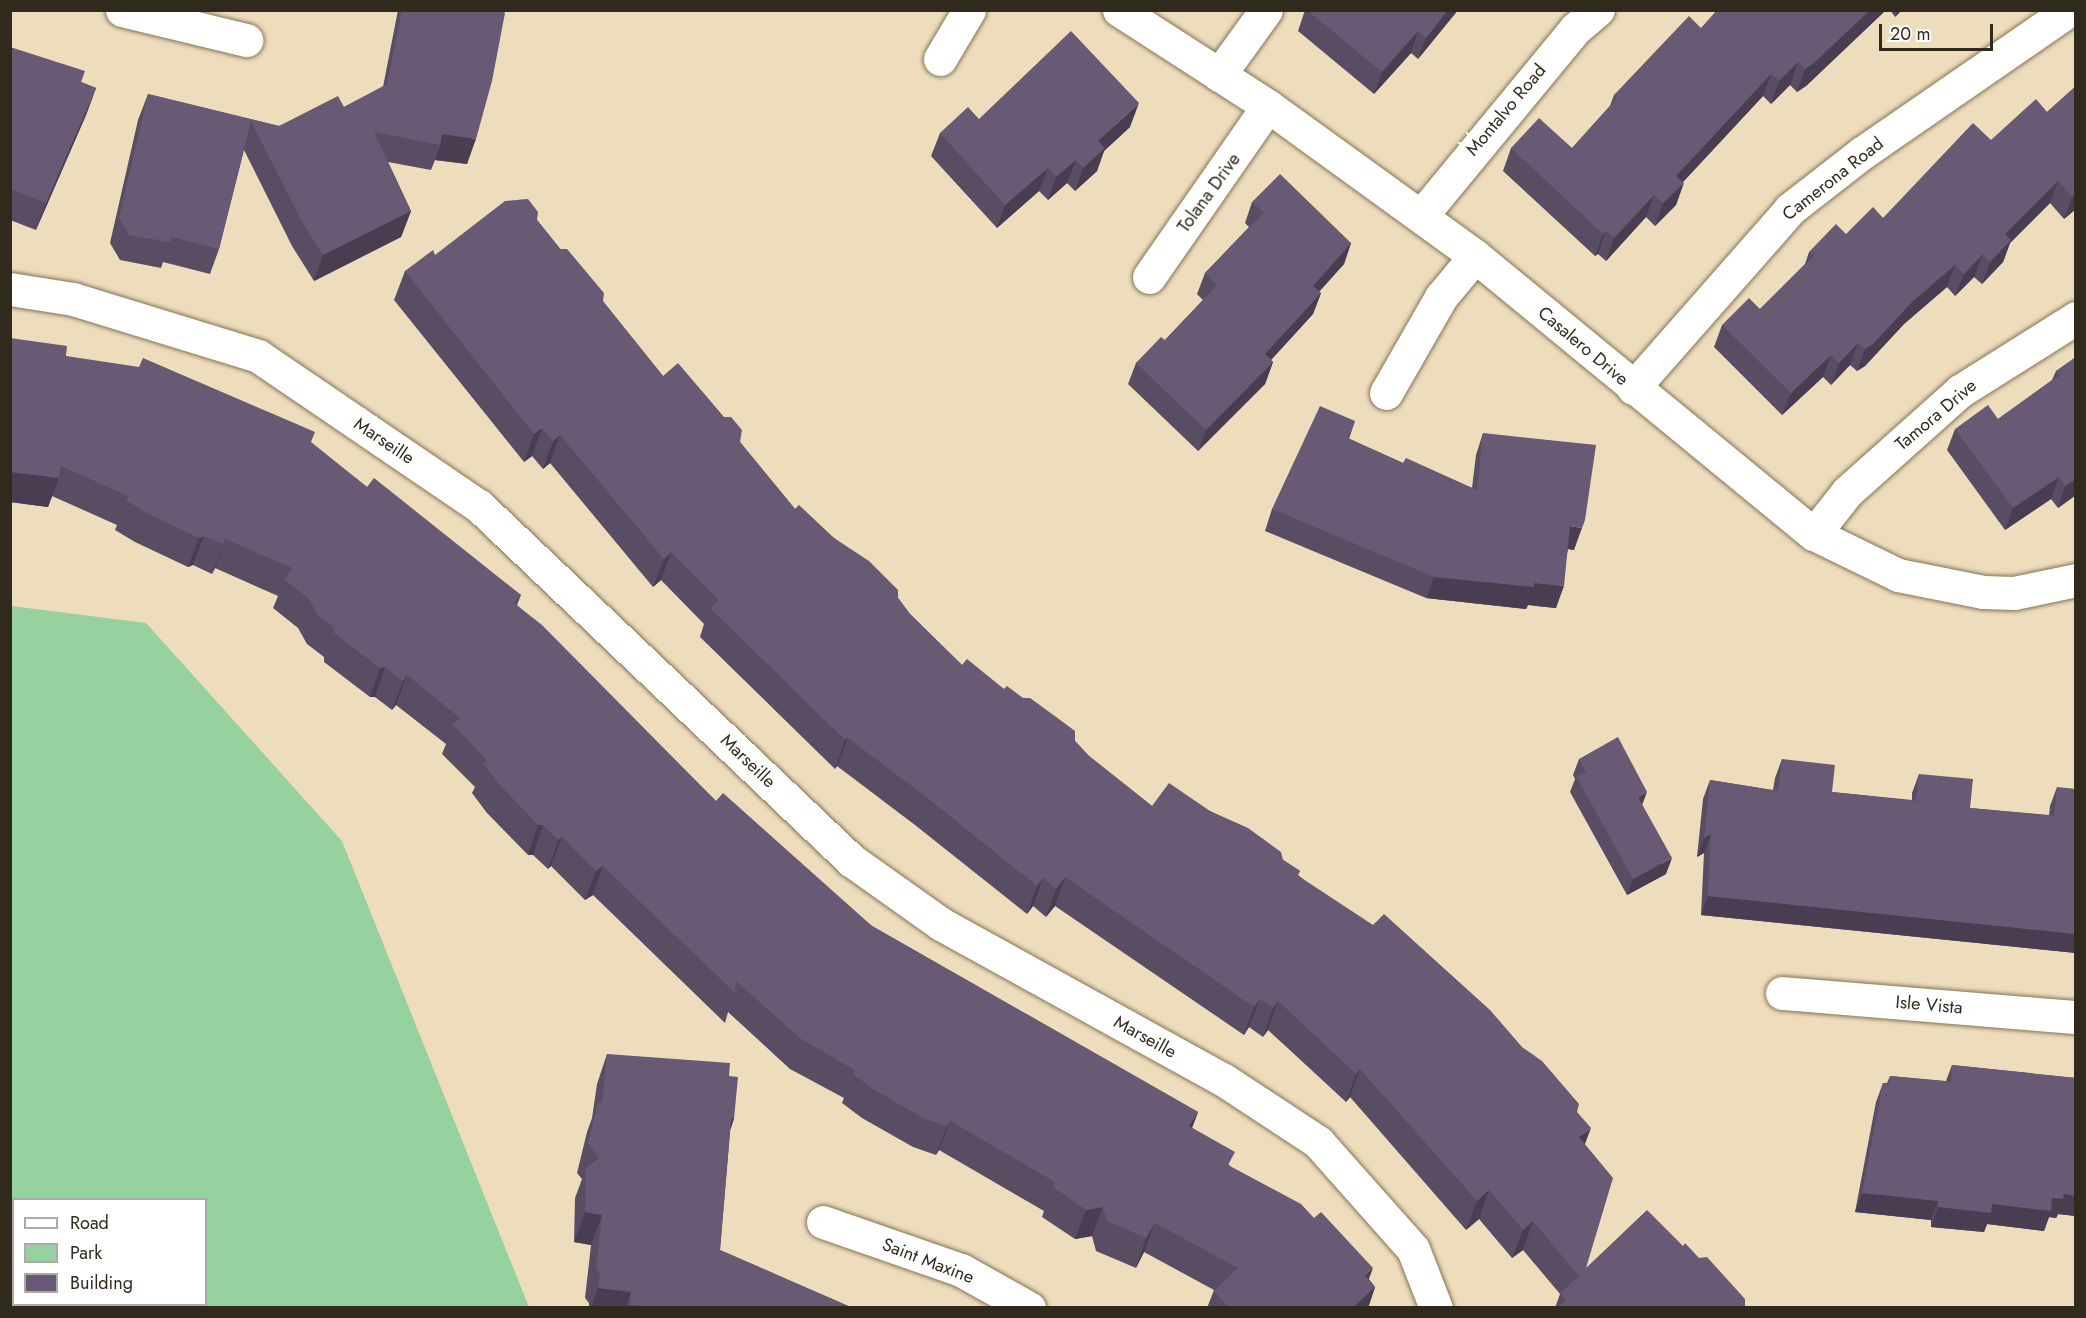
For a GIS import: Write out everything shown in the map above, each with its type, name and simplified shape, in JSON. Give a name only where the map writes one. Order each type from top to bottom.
[{"type":"street","points":[[122,10],[246,40]]},
{"type":"street","points":[[940,58],[969,10]]},
{"type":"street","name":"Casalero Drive","points":[[1119,10],[1268,106],[1475,255],[1633,388],[1814,534],[1898,575],[1983,592],[2014,593],[2076,580]]},
{"type":"street","points":[[1219,75],[1266,10]]},
{"type":"street","name":"Montalvo Road","points":[[1421,216],[1575,29],[1598,10]]},
{"type":"street","name":"Camerona Road","points":[[1633,388],[1790,209],[1862,153],[2069,10]]},
{"type":"street","name":"Tolana Drive","points":[[1149,277],[1268,106]]},
{"type":"street","points":[[1386,393],[1441,297],[1475,255]]},
{"type":"street","name":"Marseille","points":[[10,289],[73,299],[258,356],[479,506],[851,860],[941,924],[1224,1080],[1318,1142],[1413,1249],[1436,1308]]},
{"type":"street","name":"Tamora Drive","points":[[1814,534],[1847,492],[1960,391],[2076,318]]},
{"type":"street","name":"Isle Vista","points":[[1782,993],[2076,1017]]},
{"type":"street","name":"Saint Maxine","points":[[823,1222],[961,1270],[1029,1308]]},
{"type":"green space","points":[[11,606],[146,623],[342,841],[529,1307],[11,1307]]},
{"type":"building","points":[[402,10],[503,10],[505,13],[492,81],[476,139],[442,134],[440,145],[374,132],[411,211],[323,255],[301,220],[251,121],[219,249],[172,237],[170,242],[129,235],[119,218],[148,94],[279,126],[338,96],[344,107],[387,84]]},
{"type":"building","points":[[1307,10],[1448,10],[1426,38],[1418,31],[1382,72]]},
{"type":"building","points":[[1717,10],[1870,10],[1805,69],[1798,62],[1779,81],[1771,74],[1676,176],[1684,183],[1663,203],[1654,195],[1614,238],[1606,231],[1603,234],[1511,148],[1539,118],[1572,148],[1617,98],[1614,95],[1689,16],[1701,28]]},
{"type":"building","points":[[1071,31],[1139,103],[1098,141],[1105,148],[1083,168],[1076,160],[1056,177],[1048,168],[1005,205],[940,133],[968,107],[979,119]]},
{"type":"building","points":[[10,47],[85,71],[81,82],[96,88],[46,203],[10,189]]},
{"type":"building","points":[[2076,86],[2076,194],[2072,197],[2058,181],[2005,234],[2011,240],[1990,262],[1983,254],[1964,274],[1955,265],[1912,302],[1873,344],[1865,349],[1858,343],[1839,363],[1831,355],[1791,393],[1722,325],[1749,298],[1760,309],[1814,256],[1809,252],[1836,224],[1846,234],[1873,207],[1883,218],[1973,123],[1991,140],[2036,99],[2047,112]]},
{"type":"building","points":[[1280,174],[1351,243],[1313,286],[1321,293],[1265,354],[1273,362],[1206,430],[1136,363],[1161,337],[1165,340],[1217,285],[1205,273],[1264,213],[1252,202]]},
{"type":"building","points":[[528,199],[538,212],[537,220],[560,249],[567,249],[604,293],[603,301],[663,376],[678,363],[724,417],[731,417],[742,430],[740,442],[795,509],[799,505],[834,538],[869,561],[898,590],[898,598],[910,614],[962,665],[967,659],[1004,689],[1007,686],[1023,698],[1030,698],[1075,731],[1075,741],[1089,756],[1152,806],[1169,783],[1210,811],[1248,828],[1281,852],[1283,860],[1300,871],[1297,875],[1373,925],[1384,914],[1490,1010],[1522,1047],[1542,1061],[1579,1104],[1577,1112],[1591,1128],[1579,1137],[1613,1178],[1586,1268],[1647,1210],[1683,1246],[1685,1243],[1699,1258],[1707,1257],[1745,1299],[1746,1308],[1559,1308],[1566,1300],[1560,1293],[1579,1276],[1533,1221],[1523,1230],[1489,1190],[1477,1201],[1360,1069],[1356,1074],[1278,1001],[1273,1008],[1260,999],[1254,1007],[1065,877],[1056,889],[1043,878],[1037,886],[925,796],[848,738],[845,740],[710,608],[719,600],[671,552],[664,559],[560,435],[553,441],[542,428],[534,434],[405,271],[433,250],[435,255],[505,201]]},
{"type":"building","points":[[10,338],[67,346],[66,356],[139,367],[143,358],[315,432],[311,442],[367,487],[374,478],[521,595],[514,603],[542,625],[716,801],[723,793],[872,926],[1198,1112],[1189,1126],[1235,1152],[1228,1165],[1301,1204],[1314,1218],[1321,1212],[1373,1268],[1365,1275],[1375,1287],[1356,1305],[1359,1308],[1229,1308],[1214,1291],[1238,1268],[1155,1223],[1146,1238],[1107,1221],[1103,1207],[1086,1210],[1053,1187],[1055,1182],[950,1121],[947,1126],[923,1118],[873,1089],[853,1074],[855,1070],[801,1039],[736,981],[735,993],[603,866],[596,871],[562,837],[558,840],[543,825],[538,825],[498,783],[483,763],[487,760],[453,725],[460,718],[407,675],[403,681],[385,667],[380,668],[334,633],[334,627],[318,615],[309,599],[284,579],[292,568],[225,539],[223,544],[204,536],[199,538],[146,513],[126,500],[128,496],[61,466],[59,478],[11,472],[10,476]]},
{"type":"building","points":[[2076,357],[2076,479],[2065,486],[2059,477],[2013,508],[1955,429],[1988,405],[1998,419],[2059,376],[2056,371]]},
{"type":"building","points":[[1320,406],[1355,421],[1348,438],[1403,463],[1406,458],[1477,490],[1483,433],[1596,445],[1585,520],[1582,528],[1570,526],[1564,586],[1534,583],[1534,587],[1434,577],[1272,509]]},
{"type":"building","points":[[1618,737],[1647,792],[1638,797],[1672,858],[1633,879],[1576,776],[1586,772],[1579,759]]},
{"type":"building","points":[[1782,759],[1835,765],[1832,792],[1916,801],[1919,774],[1973,779],[1970,808],[2054,816],[2057,787],[2076,789],[2076,934],[1708,896],[1711,834],[1704,838],[1710,780],[1778,791]]},
{"type":"building","points":[[607,1054],[730,1063],[729,1076],[738,1077],[734,1119],[731,1119],[720,1250],[853,1308],[662,1308],[630,1305],[631,1292],[598,1288],[600,1273],[596,1268],[602,1215],[585,1212],[585,1169],[599,1158],[588,1143],[598,1102],[602,1103]]},
{"type":"building","points":[[1952,1065],[2076,1078],[2076,1196],[2064,1194],[2063,1199],[2052,1198],[2051,1211],[1992,1204],[1991,1213],[1938,1207],[1938,1201],[1862,1193],[1883,1083],[1889,1084],[1890,1076],[1951,1082]]}]
